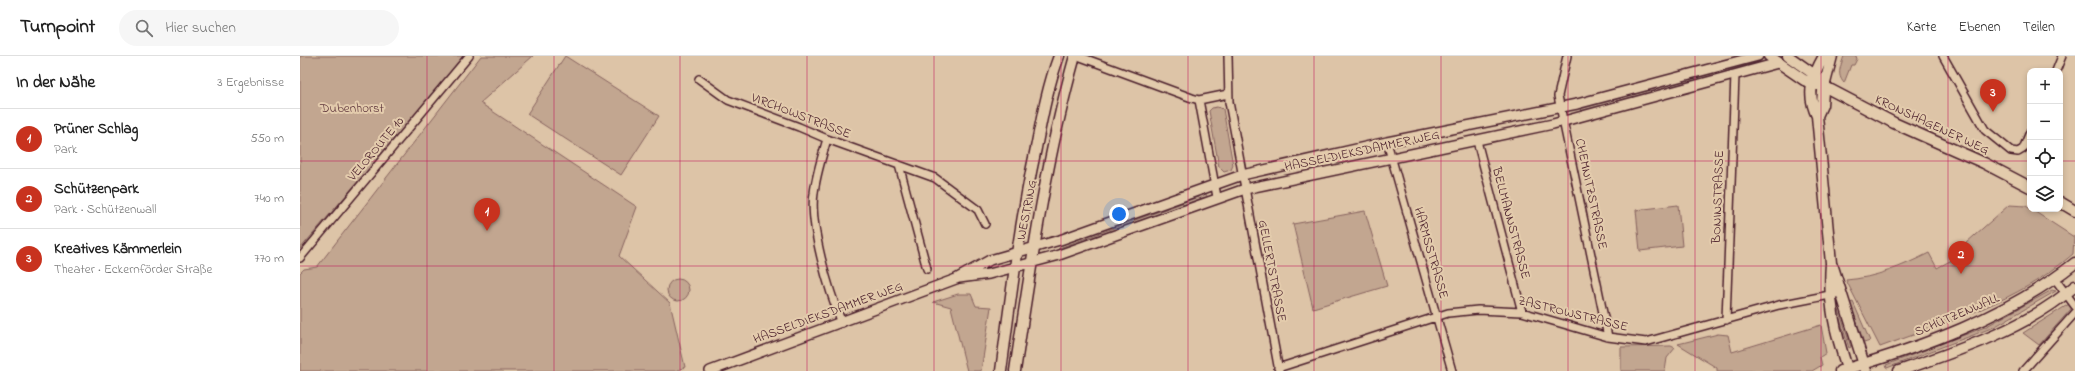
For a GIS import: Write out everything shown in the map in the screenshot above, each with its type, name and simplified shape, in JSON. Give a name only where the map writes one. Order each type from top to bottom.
[{"type":"main road","name":"WESTRING","points":[[1000,371],[1014,267],[1040,128],[1051,81],[1059,56]]},
{"type":"main road","name":"WESTRING","points":[[1015,371],[1033,248],[1060,111],[1075,56]]},
{"type":"main road","name":"KRONSHAGENER WEG","points":[[1769,56],[1778,63],[1894,123],[1984,163],[2027,185]]},
{"type":"main road","name":"KRONSHAGENER WEG","points":[[1788,56],[1813,80]]},
{"type":"main road","points":[[1824,56],[1813,80],[1811,105],[1817,116],[1831,263],[1831,311],[1845,370]]},
{"type":"main road","points":[[1817,116],[1822,105],[1824,86],[1832,56]]},
{"type":"main road","points":[[1831,263],[1842,293],[1865,368]]},
{"type":"main road","name":"SCHÜTZENWALL","points":[[1845,370],[1865,368],[1892,355],[1975,323],[2023,299],[2055,279],[2075,263]]},
{"type":"main road","points":[[1900,371],[1990,337],[2041,310],[2066,294],[2075,286]]},
{"type":"street","name":"VELOROUTE 10","points":[[300,258],[469,56]]},
{"type":"street","points":[[1078,56],[1199,100],[1228,94]]},
{"type":"street","name":"GELLERTSTRASSE","points":[[1228,56],[1228,94],[1278,370]]},
{"type":"street","name":"CHEMNITZSTRASSE","points":[[1567,56],[1558,96],[1608,337]]},
{"type":"street","name":"HASSELDIEKSDAMMER WEG","points":[[710,371],[842,323],[956,279],[984,262],[1108,224],[1242,175],[1387,142],[1561,108],[1758,56]]},
{"type":"street","points":[[1943,56],[1984,130],[2011,151],[2018,152],[2023,149],[2027,139]]},
{"type":"street","points":[[2057,68],[2062,56]]},
{"type":"street","name":"HASSELDIEKSDAMMER WEG","points":[[956,279],[975,277],[1031,263],[1070,251],[1218,197],[1245,189],[1563,122],[1778,63]]},
{"type":"street","name":"BONINSTRASSE","points":[[1726,320],[1735,75]]},
{"type":"street","name":"VIRCHOWSTRASSE","points":[[700,79],[728,100],[827,139],[935,178],[978,210],[985,224]]},
{"type":"street","points":[[1199,100],[1214,185],[1218,197]]},
{"type":"street","points":[[827,139],[817,174],[813,205],[820,250],[831,292],[842,323]]},
{"type":"street","name":"BELLMANNSTRASSE","points":[[1478,141],[1522,312]]},
{"type":"street","name":"HARMSSTRASSE","points":[[1387,142],[1452,371]]},
{"type":"street","points":[[899,165],[927,269]]},
{"type":"street","points":[[2055,279],[2075,306]]},
{"type":"street","name":"ZASTROWSTRASSE","points":[[1278,370],[1448,313],[1478,310],[1522,312],[1608,337],[1646,342],[1779,305],[1842,293]]},
{"type":"street","points":[[2023,371],[2075,313]]},
{"type":"green space","name":"Dubenhorst","points":[[300,56],[463,56],[427,101],[300,249]]},
{"type":"green space","points":[[481,56],[533,56],[480,103],[637,207],[619,256],[670,303],[685,367],[676,371],[300,371],[300,273],[304,269],[317,267]]},
{"type":"green space","points":[[565,56],[659,116],[621,175],[527,114]]},
{"type":"green space","points":[[1844,56],[1856,56],[1857,59],[1854,65],[1851,65],[1844,83],[1840,73]]},
{"type":"green space","points":[[1753,62],[1755,64],[1581,113],[1580,107]]},
{"type":"green space","points":[[1217,107],[1223,109],[1233,165],[1231,170],[1224,172],[1219,167],[1209,111],[1212,108]]},
{"type":"green space","points":[[1206,194],[1208,198],[1202,198],[1057,252],[1059,248]]},
{"type":"green space","points":[[1678,205],[1682,246],[1640,251],[1636,210]]},
{"type":"green space","points":[[2009,205],[2026,206],[2027,212],[2035,212],[2074,237],[2073,254],[2029,286],[1957,319],[1880,347],[1846,280],[1868,277],[1889,271],[1929,253],[1937,268],[1961,255],[1966,243]]},
{"type":"green space","points":[[1365,211],[1387,286],[1313,308],[1293,224]]},
{"type":"green space","points":[[678,279],[682,280],[688,286],[688,294],[682,300],[678,301],[674,300],[668,294],[667,290],[668,286],[674,280]]},
{"type":"green space","points":[[2052,290],[2056,291],[1994,327],[1887,368],[1886,365],[1985,327]]},
{"type":"green space","points":[[958,294],[971,294],[976,306],[991,307],[981,371],[967,371],[951,307],[933,302]]},
{"type":"green space","points":[[1853,302],[1870,341],[1864,343],[1850,303]]},
{"type":"green space","points":[[2069,304],[2072,308],[2039,345],[2023,333]]},
{"type":"green space","points":[[1838,307],[1851,347],[1849,348],[1838,313]]},
{"type":"green space","points":[[1821,325],[1826,353],[1820,357],[1822,365],[1812,371],[1717,371],[1717,368],[1678,344],[1718,334],[1728,335],[1732,352]]},
{"type":"green space","points":[[1671,346],[1675,348],[1667,358],[1665,371],[1621,371],[1621,347]]},
{"type":"place","name":"Kreatives Kämmerlein","points":[[1993,112]]},
{"type":"place","name":"Prüner Schlag","points":[[487,231]]},
{"type":"place","name":"Schützenpark","points":[[1961,274]]}]
